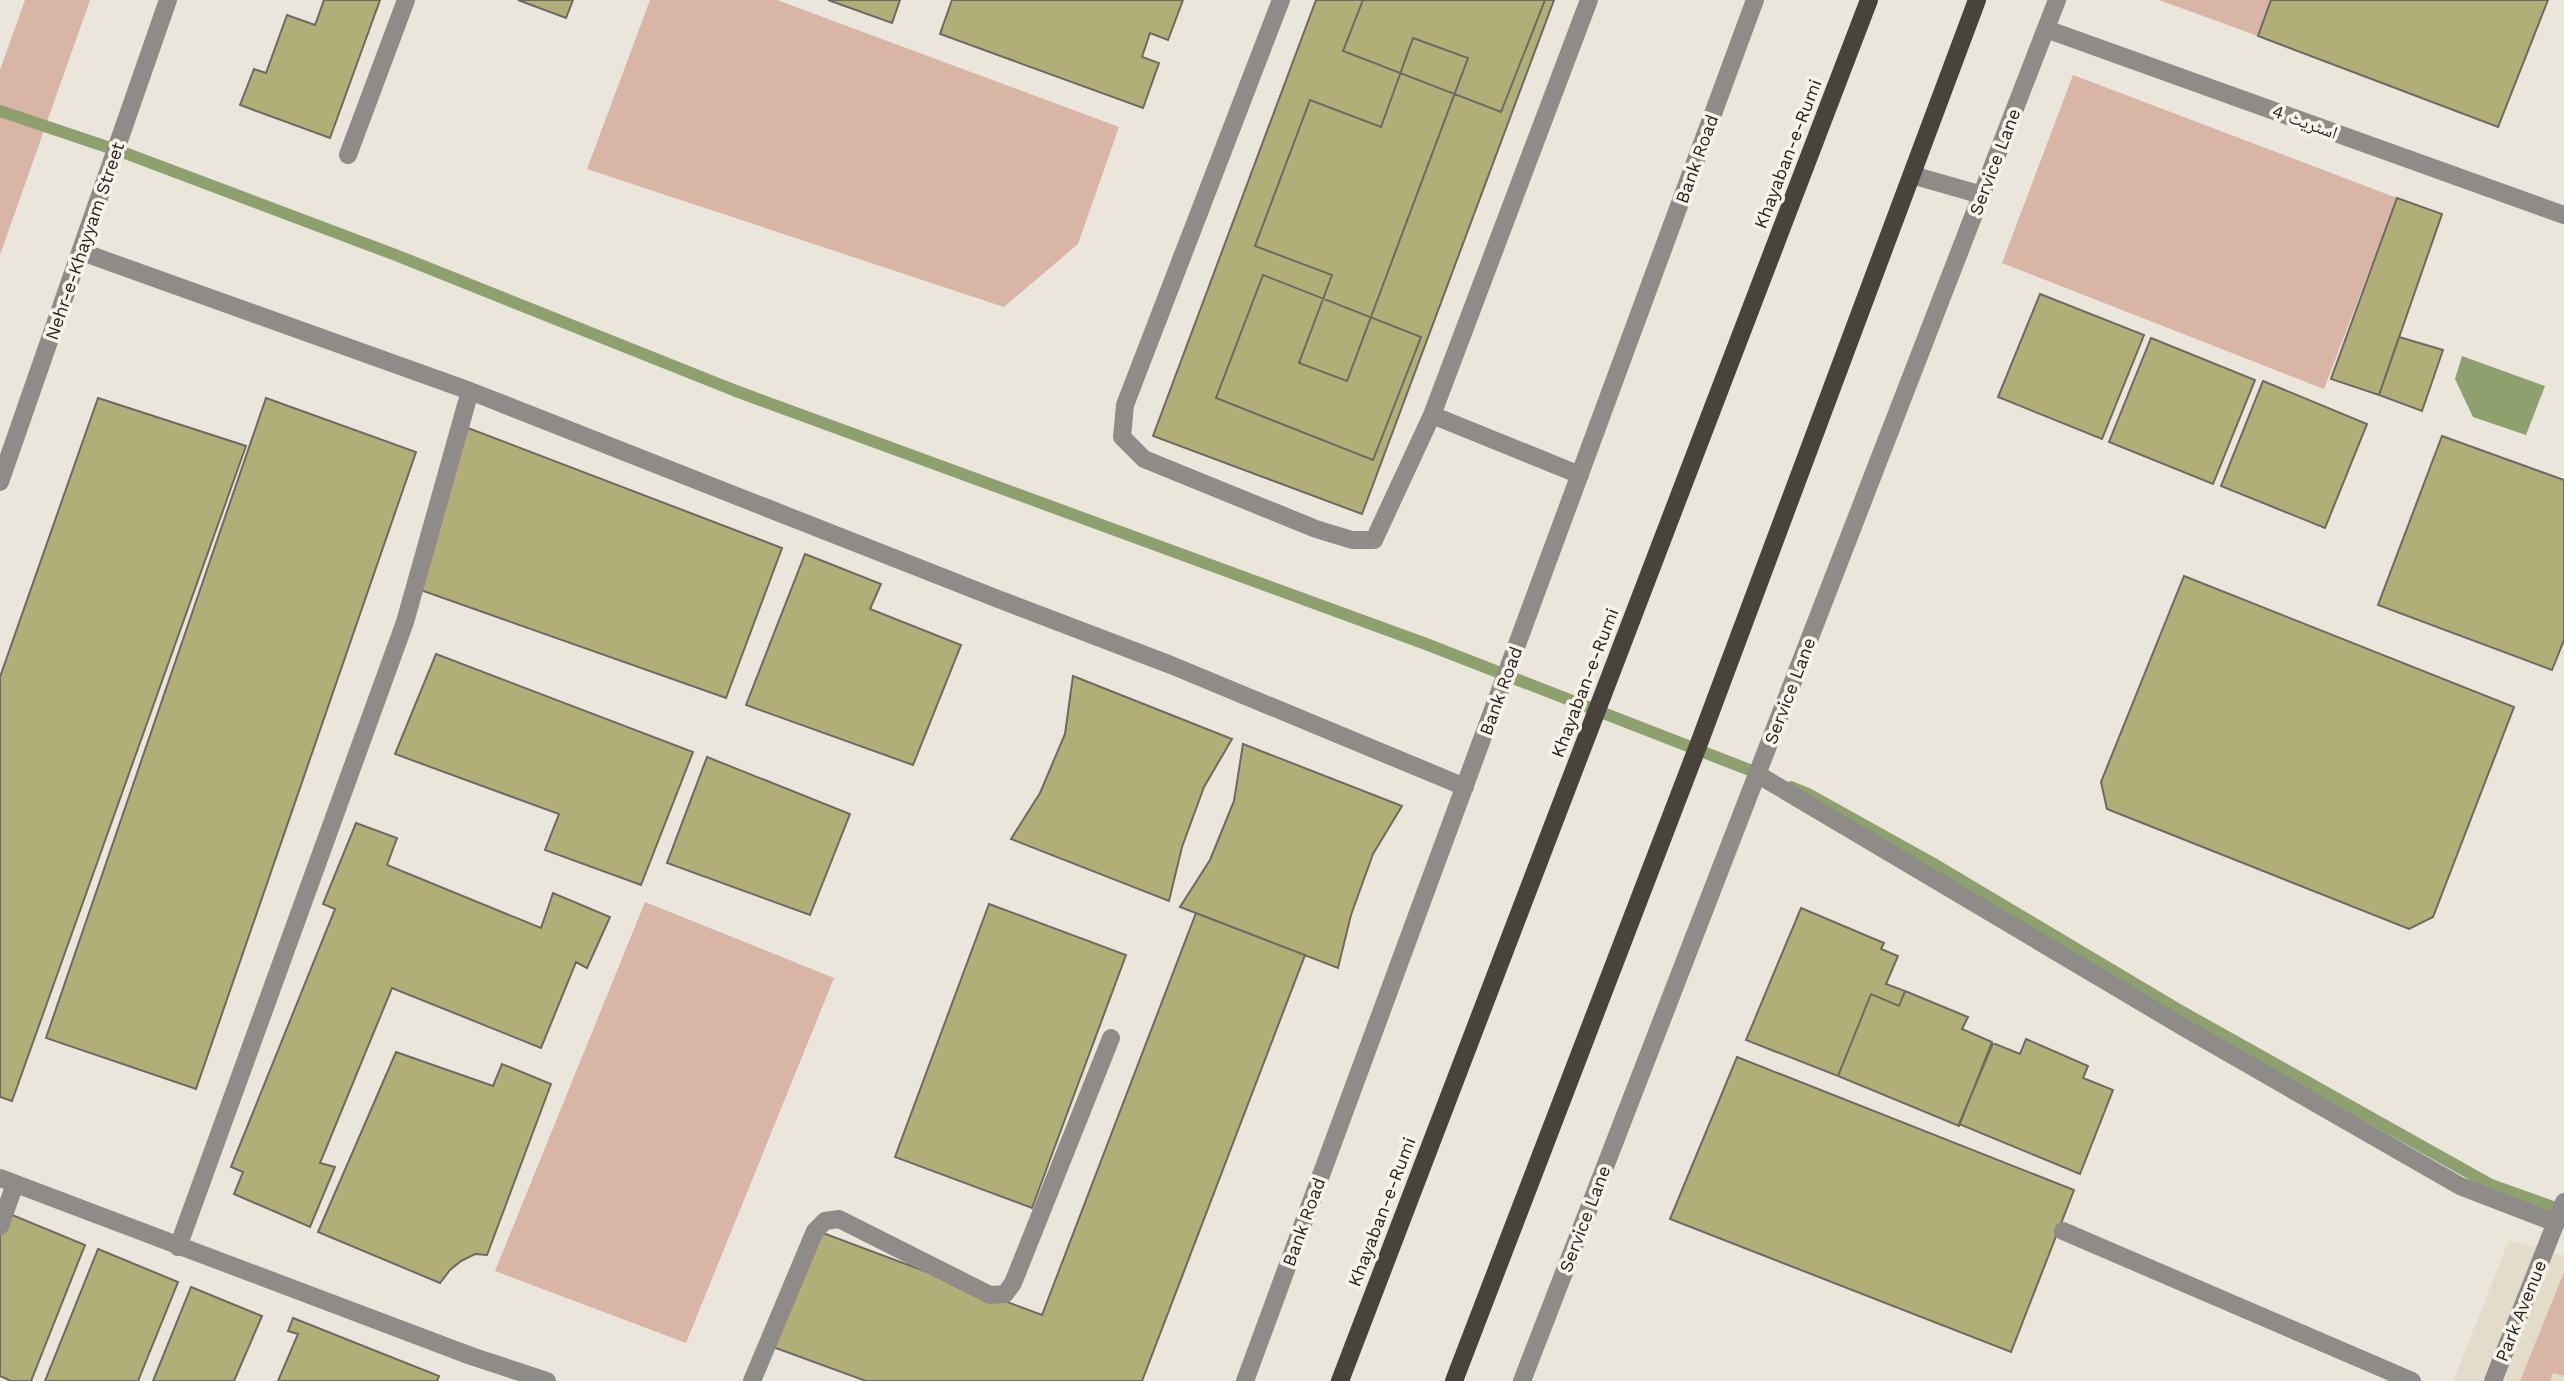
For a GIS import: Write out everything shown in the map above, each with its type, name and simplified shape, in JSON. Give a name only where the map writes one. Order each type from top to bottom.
[{"type":"main road","name":"Khayaban-e-Rumi","points":[[1340,1381],[1869,0]]},
{"type":"main road","points":[[1454,1381],[1698,746],[1977,0]]},
{"type":"street","name":"Nehr-e-Khayyam Street","points":[[0,482],[168,0]]},
{"type":"street","points":[[348,155],[406,0]]},
{"type":"street","points":[[1281,0],[1125,405],[1122,436],[1144,459],[1317,529],[1352,540],[1374,540],[1432,415],[1589,0]]},
{"type":"street","name":"Bank Road","points":[[1245,1381],[1755,0]]},
{"type":"street","name":"Service Lane","points":[[1522,1381],[2057,0]]},
{"type":"street","name":"اسٹریٹ 4","points":[[2046,29],[2564,215]]},
{"type":"street","points":[[1912,175],[1982,195]]},
{"type":"street","points":[[82,252],[470,390],[1171,665],[1465,787]]},
{"type":"street","points":[[178,1247],[405,622],[470,390]]},
{"type":"street","points":[[1432,415],[1580,475]]},
{"type":"street","points":[[1757,774],[2185,1028],[2460,1185],[2556,1223]]},
{"type":"street","points":[[752,1381],[815,1231],[825,1221],[839,1219],[990,1295],[1005,1294],[1013,1283],[1111,1038]]},
{"type":"street","points":[[0,1226],[8,1181],[511,1375],[547,1381]]},
{"type":"street","name":"Park Avenue","points":[[2493,1381],[2564,1202]]},
{"type":"street","points":[[2063,1231],[2412,1381]]},
{"type":"shaded area","points":[[25,0],[90,0],[0,255],[0,70]]},
{"type":"shaded area","points":[[650,0],[777,0],[1119,127],[1078,244],[1004,307],[587,169]]},
{"type":"shaded area","points":[[2159,0],[2271,0],[2258,36]]},
{"type":"shaded area","points":[[2073,75],[2397,198],[2324,389],[2002,263]]},
{"type":"shaded area","points":[[2462,356],[2545,386],[2526,435],[2473,417],[2455,379]]},
{"type":"shaded area","points":[[645,902],[834,978],[686,1343],[495,1271]]},
{"type":"shaded area","points":[[2509,1240],[2564,1256],[2564,1381],[2453,1381]]},
{"type":"shaded area","points":[[2564,1272],[2564,1376],[2553,1373],[2550,1381],[2520,1381]]},
{"type":"building","points":[[324,0],[380,0],[330,138],[240,105],[254,69],[266,73],[287,15],[315,25]]},
{"type":"building","points":[[518,0],[573,0],[566,18]]},
{"type":"building","points":[[828,0],[900,0],[892,23]]},
{"type":"building","points":[[952,0],[1183,0],[1168,40],[1150,33],[1142,57],[1159,63],[1143,108],[940,34]]},
{"type":"building","points":[[1316,0],[1554,0],[1362,514],[1153,436]]},
{"type":"building","points":[[1363,0],[1545,0],[1501,112],[1343,51]]},
{"type":"building","points":[[2271,0],[2548,0],[2498,127],[2258,36]]},
{"type":"building","points":[[1413,38],[1468,58],[1347,381],[1299,363],[1332,275],[1255,246],[1310,100],[1381,127]]},
{"type":"building","points":[[2397,198],[2442,214],[2379,395],[2331,379]]},
{"type":"building","points":[[1263,275],[1421,337],[1373,460],[1216,398]]},
{"type":"building","points":[[2040,294],[2144,335],[2102,439],[1998,397]]},
{"type":"building","points":[[2399,337],[2443,350],[2422,411],[2379,395]]},
{"type":"building","points":[[2151,338],[2255,380],[2213,484],[2109,442]]},
{"type":"building","points":[[2263,381],[2367,424],[2325,528],[2221,486]]},
{"type":"building","points":[[98,398],[246,446],[12,1101],[0,1097],[0,677]]},
{"type":"building","points":[[266,398],[416,452],[196,1089],[46,1038]]},
{"type":"building","points":[[468,428],[782,548],[726,698],[409,586]]},
{"type":"building","points":[[2442,436],[2564,480],[2564,640],[2552,670],[2378,605]]},
{"type":"building","points":[[805,554],[881,584],[870,609],[961,645],[913,765],[746,705]]},
{"type":"building","points":[[2184,576],[2514,707],[2433,917],[2409,929],[2107,809],[2101,782]]},
{"type":"building","points":[[436,654],[693,752],[641,885],[545,850],[559,814],[395,754]]},
{"type":"building","points":[[1073,676],[1232,739],[1204,787],[1182,847],[1169,901],[1011,839],[1040,793],[1065,734]]},
{"type":"building","points":[[1243,744],[1402,806],[1373,854],[1351,915],[1338,968],[1180,907],[1210,860],[1234,801]]},
{"type":"building","points":[[707,757],[850,814],[810,915],[667,863]]},
{"type":"building","points":[[356,823],[397,838],[387,865],[541,928],[553,893],[610,917],[587,968],[576,962],[541,1048],[392,988],[320,1163],[335,1167],[310,1227],[234,1194],[243,1172],[231,1167],[335,909],[323,904]]},
{"type":"building","points":[[989,904],[1126,955],[1032,1208],[895,1157]]},
{"type":"building","points":[[1801,908],[1884,943],[1881,949],[1898,956],[1886,984],[1905,991],[1899,1006],[1871,994],[1838,1076],[1746,1040]]},
{"type":"building","points":[[1196,913],[1305,955],[1142,1381],[866,1381],[770,1346],[815,1230],[1042,1315]]},
{"type":"building","points":[[1905,991],[1968,1017],[1962,1029],[1992,1042],[1959,1126],[1838,1076],[1871,994],[1899,1006]]},
{"type":"building","points":[[2026,1039],[2088,1066],[2083,1078],[2113,1090],[2080,1174],[1959,1124],[1993,1043],[2020,1054]]},
{"type":"building","points":[[396,1052],[493,1086],[502,1064],[551,1084],[487,1255],[475,1254],[461,1261],[440,1283],[318,1232]]},
{"type":"building","points":[[1737,1057],[2074,1190],[2011,1352],[1670,1219]]},
{"type":"building","points":[[0,1210],[85,1245],[31,1381],[11,1381],[0,1376]]},
{"type":"building","points":[[98,1249],[178,1282],[138,1381],[45,1381]]},
{"type":"building","points":[[191,1287],[262,1316],[234,1381],[153,1381]]},
{"type":"building","points":[[293,1318],[439,1376],[437,1381],[278,1381],[298,1334],[288,1331]]},
{"type":"waterway","points":[[0,111],[125,153],[393,254],[736,391],[1426,644],[1765,776]]},
{"type":"waterway","points":[[1791,787],[1932,863],[2177,1009],[2491,1185],[2564,1211]]}]
